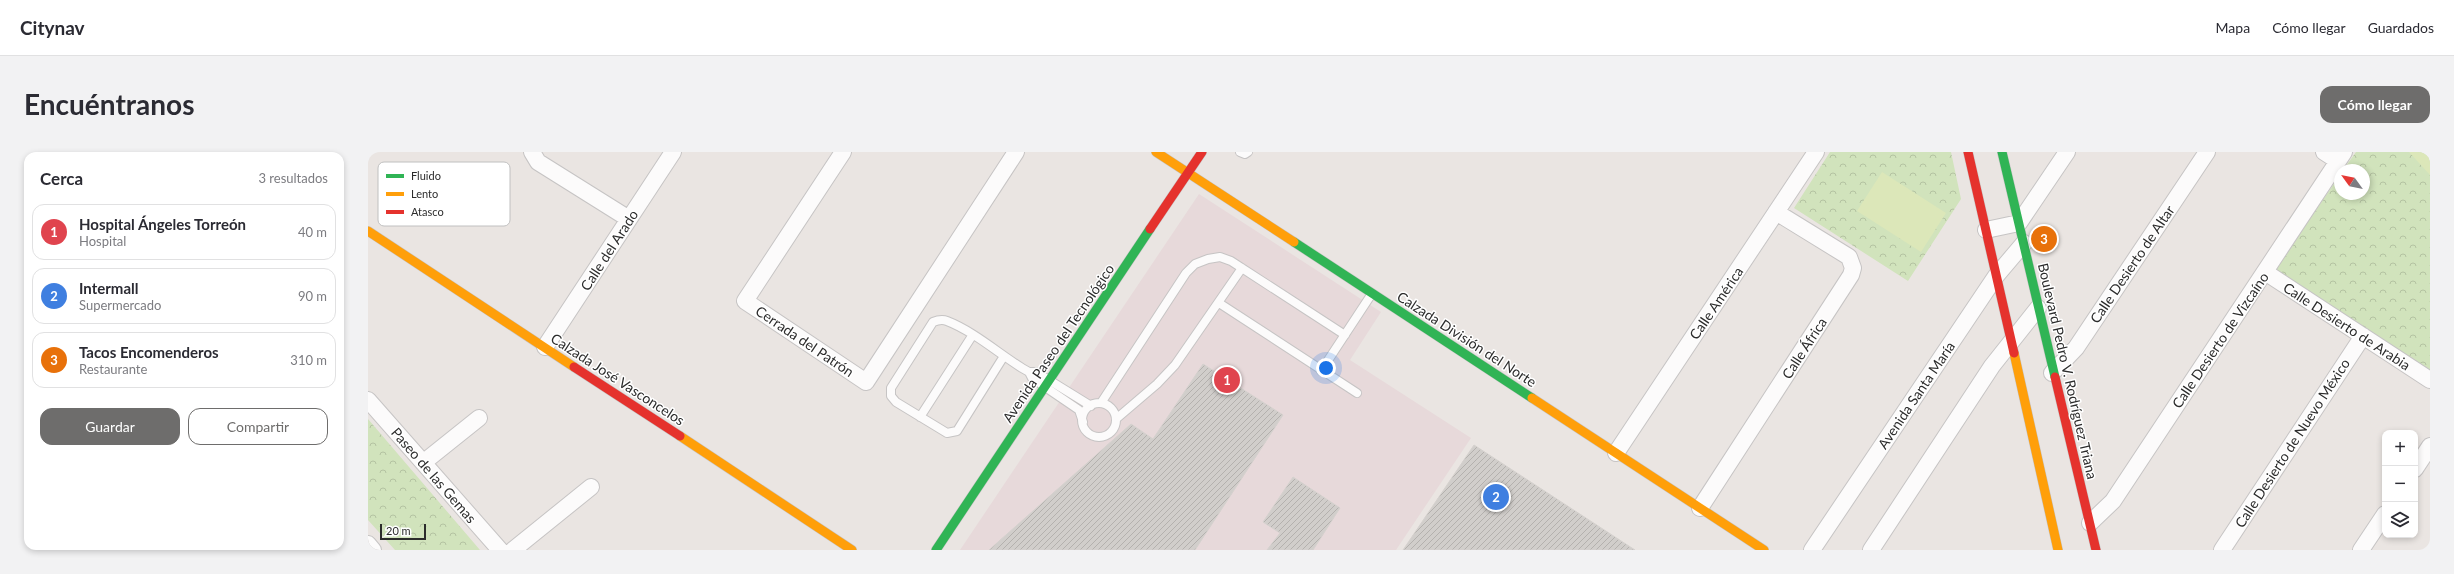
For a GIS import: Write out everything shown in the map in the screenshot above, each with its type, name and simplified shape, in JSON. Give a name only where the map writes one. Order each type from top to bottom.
[{"type":"main road","name":"Calzada División del Norte","points":[[1156,152],[1764,550]]},
{"type":"main road","name":"Avenida Paseo del Tecnológico","points":[[936,550],[1202,152]]},
{"type":"main road","points":[[1968,152],[2058,550]]},
{"type":"main road","name":"Boulevard Pedro V. Rodríguez Triana","points":[[2002,152],[2024,243],[2052,373],[2096,550]]},
{"type":"main road","name":"Calzada José Vasconcelos","points":[[368,231],[852,550]]},
{"type":"street","points":[[532,152],[538,162],[629,220]]},
{"type":"street","name":"Calle del Arado","points":[[545,347],[673,152]]},
{"type":"street","name":"Cerrada del Patrón","points":[[843,152],[745,302],[866,382],[1016,152]]},
{"type":"street","name":"Calle América","points":[[1616,453],[1816,152]]},
{"type":"street","points":[[1986,230],[2019,223],[2067,152]]},
{"type":"street","name":"Calle Desierto de Altar","points":[[2052,373],[2076,348],[2207,152]]},
{"type":"street","points":[[2324,152],[2341,157]]},
{"type":"street","name":"Calle Desierto de Vizcaíno","points":[[2090,523],[2113,501],[2341,157]]},
{"type":"street","name":"Calle África","points":[[1700,508],[1851,275],[1853,268],[1849,257],[1776,212]]},
{"type":"street","name":"Avenida Santa María","points":[[1812,550],[1996,276],[2024,243]]},
{"type":"street","name":"Calle Desierto de Arabia","points":[[2265,272],[2430,380]]},
{"type":"street","points":[[1871,550],[1992,366],[2038,308]]},
{"type":"street","name":"Calle Desierto de Nuevo México","points":[[2222,550],[2363,336]]},
{"type":"street","name":"Paseo de las Gemas","points":[[368,400],[500,550]]},
{"type":"street","points":[[424,462],[479,418]]},
{"type":"street","points":[[2416,466],[2430,446]]},
{"type":"street","points":[[513,550],[591,487]]},
{"type":"street","points":[[2361,550],[2382,518]]},
{"type":"street","points":[[368,544],[373,550]]},
{"type":"lane","points":[[1240,152],[1244,154],[1248,152]]},
{"type":"lane","points":[[1101,403],[1186,273],[1196,264],[1208,259],[1220,257],[1242,268],[1345,335]]},
{"type":"lane","points":[[1116,420],[1157,384],[1175,365],[1242,268]]},
{"type":"lane","points":[[1322,371],[1372,294]]},
{"type":"lane","points":[[1219,303],[1357,393]]},
{"type":"lane","points":[[1004,356],[957,431],[947,433],[896,402],[891,396],[891,388],[933,322],[940,319],[947,321],[972,336],[1004,356],[1029,372],[1032,378],[1048,383],[1091,406]]},
{"type":"lane","points":[[920,416],[972,336]]},
{"type":"lane","points":[[1048,383],[1079,410],[1083,423],[1086,430],[1093,436],[1101,437],[1109,434],[1114,428],[1116,420],[1114,412],[1109,406],[1101,403],[1091,406],[1084,415],[1083,423]]},
{"type":"shaded area","points":[[1199,194],[1381,312],[1350,360],[1471,438],[1396,550],[960,550]]},
{"type":"green space","points":[[1830,152],[1951,152],[1961,199],[1908,281],[1794,208]]},
{"type":"green space","points":[[2356,152],[2430,152],[2430,371],[2274,271],[2334,184],[2334,200],[2370,200],[2370,164],[2347,164]]},
{"type":"green space","points":[[2409,152],[2430,152],[2430,175]]},
{"type":"green space","points":[[1882,172],[1946,213],[1921,252],[1857,211]]},
{"type":"green space","points":[[368,419],[480,550],[395,550],[368,520]]},
{"type":"building","points":[[1203,364],[1283,415],[1195,550],[989,550],[1131,424],[1153,439]]},
{"type":"building","points":[[1474,445],[1635,550],[1403,550]]},
{"type":"building","points":[[1293,477],[1340,508],[1313,550],[1267,550],[1280,533],[1263,522]]},
{"type":"traffic: fast","points":[[2002,152],[2055,377]]},
{"type":"traffic: fast","points":[[936,550],[1150,229]]},
{"type":"traffic: fast","points":[[1294,242],[1532,398]]},
{"type":"traffic: slow","points":[[1156,152],[1294,242]]},
{"type":"traffic: slow","points":[[368,231],[574,367]]},
{"type":"traffic: slow","points":[[2014,353],[2058,550]]},
{"type":"traffic: slow","points":[[1532,398],[1764,550]]},
{"type":"traffic: slow","points":[[680,436],[852,550]]},
{"type":"traffic: jam","points":[[1150,229],[1202,152]]},
{"type":"traffic: jam","points":[[1968,152],[2014,353]]},
{"type":"traffic: jam","points":[[574,367],[680,436]]},
{"type":"traffic: jam","points":[[2055,377],[2096,550]]},
{"type":"place","name":"Tacos Encomenderos","points":[[2044,239]]},
{"type":"place","name":"Hospital Ángeles Torreón","points":[[1227,380]]},
{"type":"place","name":"Intermall","points":[[1496,497]]}]
